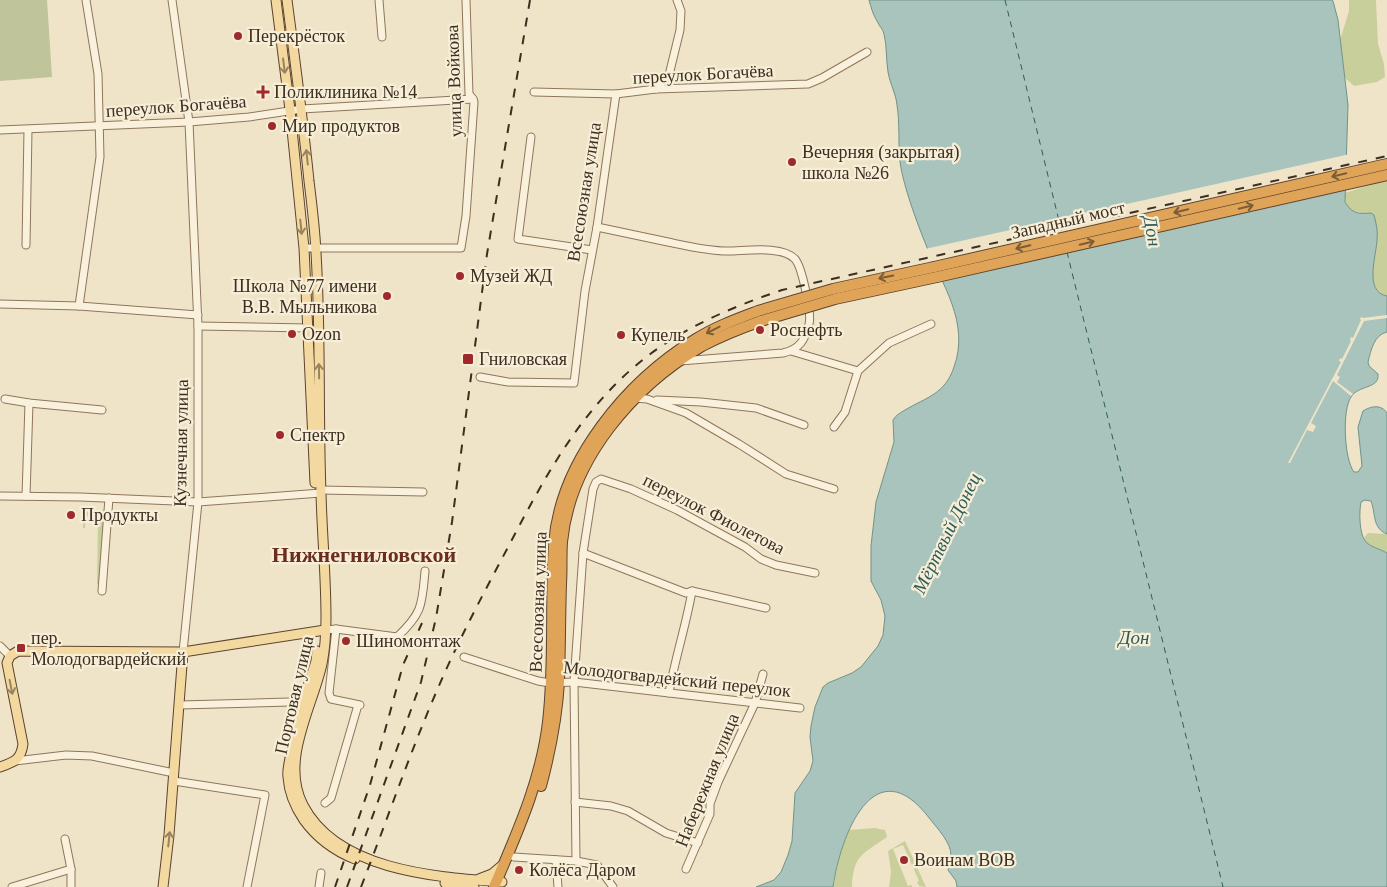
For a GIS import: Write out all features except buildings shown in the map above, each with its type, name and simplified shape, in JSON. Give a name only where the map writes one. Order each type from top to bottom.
[{"type":"highway","name":"Западный мост","points":[[759,316],[832,289],[1387,164]]},
{"type":"highway","name":"Западный мост","points":[[759,316],[1387,175]]},
{"type":"highway","name":"Всесоюзная улица","points":[[498,884],[514,857],[537,799],[547,763],[554,724],[554,543],[564,496],[576,468],[605,421],[630,392],[727,323],[759,316]]},
{"type":"highway","name":"Всесоюзная улица","points":[[498,884],[504,864],[525,816],[533,790],[548,723],[554,683],[562,542],[571,498],[583,472],[611,425],[635,398],[684,355]]},
{"type":"main road","name":"Портовая улица","points":[[276,0],[290,110],[304,248],[319,492]]},
{"type":"main road","name":"Портовая улица","points":[[288,0],[302,109],[316,248],[322,630],[316,662],[292,742],[288,776],[292,797],[299,812],[318,836],[332,847],[352,858],[419,879],[473,885],[498,884]]},
{"type":"main road","points":[[0,767],[15,761],[22,753],[23,744],[7,663],[10,656],[22,651],[183,652],[322,630]]},
{"type":"main road","name":"Кузнечная улица","points":[[163,887],[174,777],[183,652]]},
{"type":"main road","points":[[473,885],[492,874],[504,864]]},
{"type":"street","points":[[79,306],[100,157],[98,74],[86,0]]},
{"type":"street","name":"Кузнечная улица","points":[[172,0],[189,122],[198,315],[198,502],[183,652]]},
{"type":"street","points":[[379,0],[382,37]]},
{"type":"street","name":"улица Войкова","points":[[316,248],[461,248],[466,216],[473,99],[469,94],[466,0]]},
{"type":"street","points":[[656,89],[669,75],[680,30],[681,11],[677,0]]},
{"type":"street","name":"переулок Богачёва","points":[[534,92],[616,94],[656,89],[808,84],[867,52]]},
{"type":"street","name":"Всесоюзная улица","points":[[480,377],[508,382],[574,384],[584,291],[597,227],[616,94]]},
{"type":"street","name":"переулок Богачёва","points":[[0,130],[189,122],[249,117],[302,109],[473,99]]},
{"type":"street","points":[[26,245],[28,130]]},
{"type":"street","points":[[532,137],[518,239],[592,250]]},
{"type":"street","points":[[597,227],[725,251],[775,250],[795,258],[802,275],[810,321],[806,338],[799,347],[791,351]]},
{"type":"street","points":[[304,248],[316,248]]},
{"type":"street","points":[[0,304],[79,306],[198,315]]},
{"type":"street","points":[[834,427],[845,412],[858,371],[889,343],[931,324]]},
{"type":"street","points":[[198,326],[308,328]]},
{"type":"street","points":[[684,355],[791,351],[858,371]]},
{"type":"street","points":[[635,398],[756,408],[804,425]]},
{"type":"street","points":[[5,399],[102,410]]},
{"type":"street","points":[[647,399],[686,413],[786,474],[834,488]]},
{"type":"street","points":[[26,496],[29,403]]},
{"type":"street","name":"переулок Фиолетова","points":[[582,553],[593,489],[596,482],[600,479],[631,489],[677,510],[745,547],[761,559],[776,565],[815,573]]},
{"type":"street","points":[[0,496],[198,502],[319,492],[423,492]]},
{"type":"street","points":[[102,591],[109,498]]},
{"type":"street","points":[[576,861],[574,682],[582,553],[686,593],[692,591],[766,608]]},
{"type":"street","points":[[322,630],[336,629],[397,637],[411,624],[421,607],[425,571]]},
{"type":"street","points":[[670,693],[692,591]]},
{"type":"street","points":[[325,803],[332,798],[360,705],[331,699],[329,693],[336,629]]},
{"type":"street","points":[[0,646],[10,656]]},
{"type":"street","name":"Молодогвардейский переулок","points":[[464,657],[538,681],[554,683],[574,682],[800,708]]},
{"type":"street","name":"Набережная улица","points":[[686,869],[710,814],[710,804],[718,782],[755,703],[763,674]]},
{"type":"street","points":[[180,705],[289,702]]},
{"type":"street","points":[[15,761],[66,755],[92,756],[174,777],[265,795],[247,887]]},
{"type":"street","points":[[575,802],[611,806],[628,811],[666,833],[698,843]]},
{"type":"street","points":[[65,839],[71,869],[71,887]]},
{"type":"street","points":[[514,857],[576,861],[596,865],[613,887]]},
{"type":"street","points":[[556,860],[558,887]]},
{"type":"street","points":[[12,887],[71,869]]},
{"type":"street","points":[[319,887],[321,873]]},
{"type":"green space","points":[[0,0],[47,0],[52,77],[0,81]]},
{"type":"green space","points":[[1349,0],[1376,0],[1378,44],[1384,64],[1385,77],[1377,82],[1354,86],[1345,78],[1340,40],[1349,11]]},
{"type":"green space","points":[[1387,180],[1387,296],[1376,289],[1374,282],[1373,268],[1377,235],[1374,215],[1351,211],[1346,203],[1345,193]]},
{"type":"green space","points":[[104,510],[101,584],[97,584],[98,516],[86,516],[85,528],[83,528],[83,512],[99,512]]},
{"type":"green space","points":[[1368,533],[1387,534],[1387,553],[1363,539]]},
{"type":"green space","points":[[875,828],[885,830],[887,837],[861,856],[855,868],[852,887],[833,887],[841,849],[849,830]]},
{"type":"green space","points":[[905,841],[926,887],[919,886],[917,882],[919,881],[903,845],[893,849],[908,886],[912,885],[912,887],[889,887],[891,871],[888,851]]},
{"type":"water","name":"Дон","points":[[869,0],[1333,1],[1338,20],[1348,105],[1345,202],[1350,209],[1356,212],[1374,215],[1377,236],[1373,280],[1375,288],[1387,296],[1387,332],[1376,340],[1368,362],[1369,366],[1378,374],[1378,379],[1372,385],[1358,390],[1351,397],[1346,412],[1345,434],[1351,466],[1354,472],[1358,472],[1362,466],[1358,427],[1363,411],[1379,407],[1387,413],[1387,534],[1379,528],[1375,520],[1371,501],[1365,500],[1361,502],[1360,517],[1362,534],[1366,542],[1387,553],[1387,887],[957,887],[956,881],[948,870],[951,859],[950,850],[944,836],[910,799],[892,791],[877,795],[863,806],[852,824],[843,845],[833,887],[756,887],[774,880],[781,872],[788,855],[792,841],[795,793],[810,771],[813,761],[810,737],[811,726],[815,707],[823,687],[861,667],[878,646],[883,635],[885,616],[881,600],[871,581],[871,546],[876,502],[894,442],[893,420],[900,413],[934,394],[946,383],[954,367],[958,350],[959,335],[952,304],[922,236],[904,182],[900,162],[897,105],[888,72],[885,39],[883,31],[873,14]]},
{"type":"pier","points":[[1350,154],[1348,188],[940,281],[925,249]]},
{"type":"pier","points":[[1387,315],[1387,318],[1364,321],[1337,375],[1340,377],[1337,382],[1353,394],[1351,396],[1333,381],[1311,423],[1316,426],[1313,432],[1307,430],[1290,463],[1288,463],[1341,362],[1339,361],[1340,358],[1342,359],[1351,341],[1351,337],[1353,338],[1361,317]]},
{"type":"ferry route","points":[[1005,0],[1062,233]]},
{"type":"ferry route","points":[[1067,252],[1223,887]]},
{"type":"railway","points":[[347,887],[421,682],[436,618],[452,522],[487,254],[530,0]]},
{"type":"railway","points":[[361,887],[443,676],[478,604],[533,501],[561,453],[594,407],[634,367],[651,354],[704,321],[782,290],[1387,156]]},
{"type":"railway","points":[[335,887],[370,785],[403,665],[422,623]]},
{"type":"place","name":"Перекрёсток","points":[[238,36]]},
{"type":"place","name":"Поликлиника №14","points":[[263,92]]},
{"type":"place","name":"Мир продуктов","points":[[272,126]]},
{"type":"place","name":"Вечерняя (закрытая) школа №26","points":[[792,162]]},
{"type":"place","name":"Музей ЖД","points":[[460,276]]},
{"type":"place","name":"Школа №77 имени В.В. Мыльникова","points":[[387,296]]},
{"type":"place","name":"Роснефть","points":[[760,330]]},
{"type":"place","name":"Ozon","points":[[292,334]]},
{"type":"place","name":"Купель","points":[[621,335]]},
{"type":"place","name":"Гниловская","points":[[468,359]]},
{"type":"place","name":"Спектр","points":[[280,435]]},
{"type":"place","name":"Продукты","points":[[71,515]]},
{"type":"place","name":"Шиномонтаж","points":[[346,641]]},
{"type":"place","name":"пер. Молодогвардейский","points":[[21,648]]},
{"type":"place","name":"Воинам ВОВ","points":[[904,860]]},
{"type":"place","name":"Колёса Даром","points":[[519,870]]},
{"type":"district","name":"Нижнегниловской","points":[[364,554]]},
{"type":"water label","name":"Мёртвый Донец","points":[[946,533]]}]
